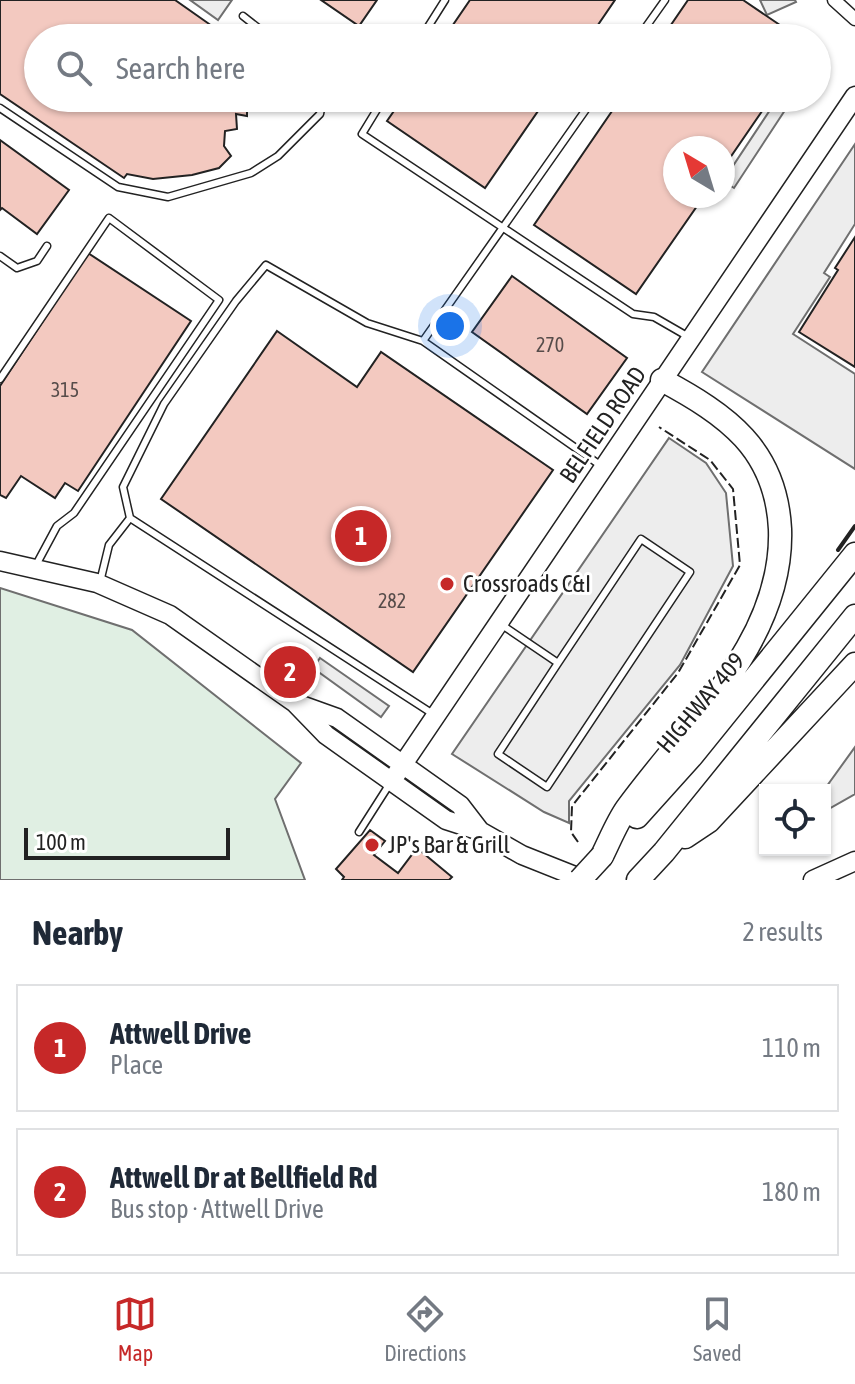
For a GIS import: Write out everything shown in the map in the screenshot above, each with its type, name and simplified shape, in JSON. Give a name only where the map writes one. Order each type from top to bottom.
[{"type":"highway","points":[[602,856],[625,811],[717,692],[745,650],[765,611],[777,578],[779,509],[760,458],[738,429],[722,416],[662,380]]},
{"type":"highway","name":"HIGHWAY 409","points":[[582,880],[691,757],[855,554]]},
{"type":"highway","points":[[638,880],[855,616]]},
{"type":"highway","points":[[664,852],[709,821],[855,664]]},
{"type":"main road","name":"BELFIELD ROAD","points":[[391,782],[855,96]]},
{"type":"main road","points":[[0,561],[100,584],[170,615],[295,703],[326,735],[446,820],[480,831],[522,855],[582,880]]},
{"type":"main road","points":[[295,703],[337,718],[460,805],[480,831]]},
{"type":"main road","points":[[813,880],[855,861]]},
{"type":"street","points":[[834,0],[855,19]]},
{"type":"lane","points":[[430,24],[445,0]]},
{"type":"lane","points":[[648,24],[665,0]]},
{"type":"lane","points":[[243,16],[253,24]]},
{"type":"lane","points":[[0,108],[118,187],[168,197],[251,173],[278,156],[320,112]]},
{"type":"lane","points":[[375,112],[362,134],[633,314],[654,317],[691,338]]},
{"type":"lane","points":[[423,341],[584,112]]},
{"type":"lane","points":[[0,379],[109,218],[219,300],[74,513],[57,526],[35,569]]},
{"type":"lane","points":[[0,256],[17,268],[37,261],[47,246]]},
{"type":"lane","points":[[436,716],[130,518],[123,487],[164,404],[236,301],[266,265],[367,323],[423,341],[603,467]]},
{"type":"lane","points":[[100,584],[109,545],[130,518]]},
{"type":"lane","points":[[641,539],[690,572],[547,787],[498,754],[558,663],[641,539]]},
{"type":"lane","points":[[499,623],[558,663]]},
{"type":"lane","points":[[359,832],[391,782]]},
{"type":"green space","points":[[0,588],[132,630],[301,763],[275,799],[305,880],[0,880]]},
{"type":"shaded area","points":[[190,0],[232,0],[218,20]]},
{"type":"shaded area","points":[[760,0],[795,0],[796,2],[767,15]]},
{"type":"shaded area","points":[[769,112],[784,112],[735,186],[735,163]]},
{"type":"shaded area","points":[[855,144],[855,224],[824,273],[830,277],[793,334],[855,374],[855,469],[702,372]]},
{"type":"shaded area","points":[[669,438],[706,463],[726,493],[733,566],[680,665],[569,801],[569,823],[544,812],[452,754]]},
{"type":"shaded area","points":[[320,658],[389,706],[381,717],[313,668]]},
{"type":"shaded area","points":[[855,747],[855,794],[831,808],[831,784],[828,784]]},
{"type":"building","points":[[0,0],[175,0],[209,24],[24,24],[24,110],[0,94]]},
{"type":"building","points":[[321,0],[377,0],[360,24]]},
{"type":"building","points":[[470,0],[615,0],[599,24],[454,24]]},
{"type":"building","points":[[688,0],[743,0],[778,24],[672,24]]},
{"type":"building","points":[[27,112],[247,112],[247,116],[236,114],[237,129],[225,131],[224,146],[231,156],[219,168],[192,175],[153,179],[127,174],[124,178]]},
{"type":"building","points":[[393,112],[537,112],[485,188],[387,121]]},
{"type":"building","points":[[611,112],[761,112],[735,150],[735,136],[663,136],[663,208],[696,208],[636,294],[534,225]]},
{"type":"building","points":[[0,140],[69,190],[37,234],[2,208],[0,210]]},
{"type":"building","points":[[855,237],[855,367],[799,332]]},
{"type":"building","points":[[88,253],[191,321],[78,491],[65,483],[55,498],[21,476],[6,498],[0,495],[0,386]]},
{"type":"building","points":[[512,276],[627,358],[587,414],[472,332]]},
{"type":"building","points":[[277,331],[357,387],[381,352],[553,470],[413,672],[161,499]]},
{"type":"building","points":[[370,830],[385,841],[374,855],[398,873],[417,848],[452,877],[449,880],[342,880],[344,877],[336,869]]},
{"type":"fence","points":[[578,842],[571,832],[572,806],[678,673],[740,565],[733,489],[710,460],[659,427]]},
{"type":"wall","points":[[838,550],[855,526]]},
{"type":"place","name":"Attwell Drive","points":[[361,536]]},
{"type":"place","name":"Crossroads C&I","points":[[447,584]]},
{"type":"place","name":"Attwell Dr at Bellfield Rd","points":[[290,672]]},
{"type":"place","name":"JP's Bar & Grill","points":[[372,845]]}]
